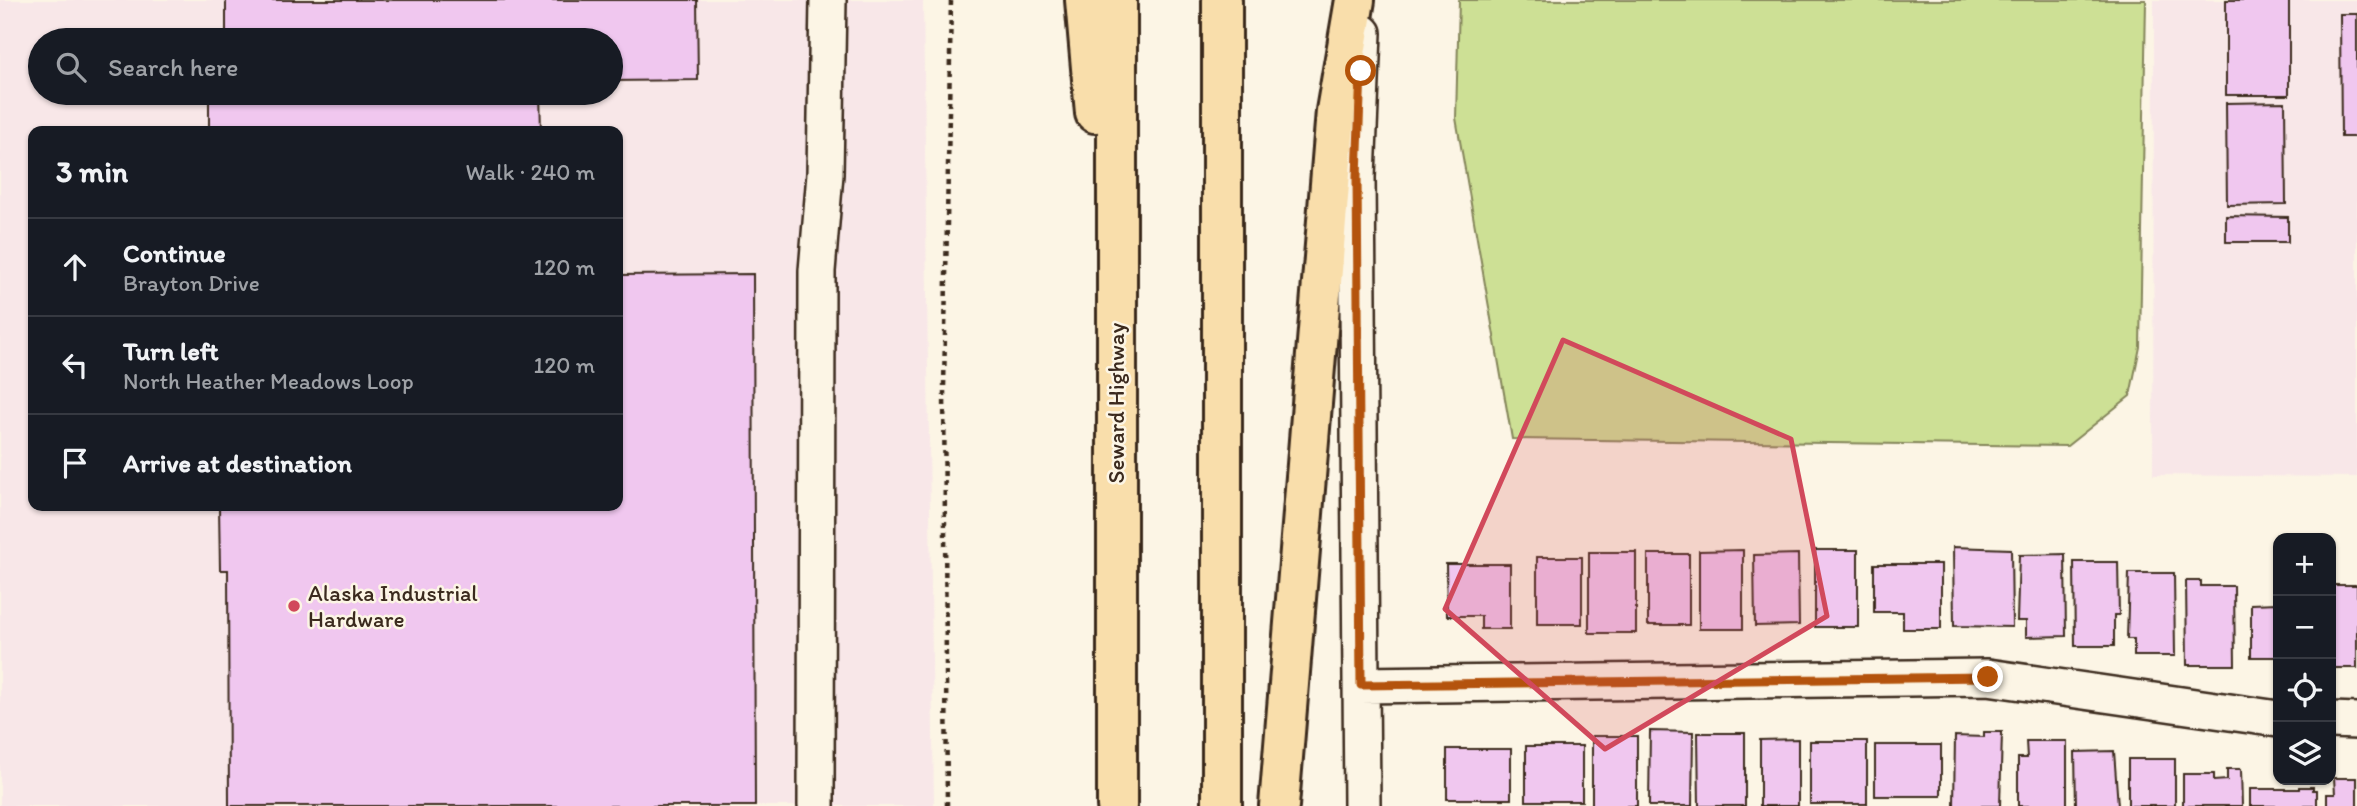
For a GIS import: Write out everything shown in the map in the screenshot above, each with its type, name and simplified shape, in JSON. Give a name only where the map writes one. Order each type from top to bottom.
[{"type":"highway","points":[[1085,0],[1115,339]]},
{"type":"highway","name":"Seward Highway","points":[[1116,806],[1117,0]]},
{"type":"highway","points":[[1222,0],[1222,806]]},
{"type":"highway","points":[[1279,806],[1336,111],[1355,0]]},
{"type":"street","points":[[816,806],[817,271],[825,174],[828,0]]},
{"type":"street","points":[[1362,806],[1357,177],[1365,0]]},
{"type":"street","points":[[1361,685],[1988,677],[2273,718]]},
{"type":"street","points":[[2336,720],[2357,720]]},
{"type":"path","points":[[947,806],[944,388],[951,0]]},
{"type":"highlighted area","points":[[1563,340],[1791,439],[1827,616],[1605,749],[1445,609]]},
{"type":"shaded area","points":[[0,0],[923,0],[934,806],[0,806]]},
{"type":"shaded area","points":[[2154,0],[2357,0],[2357,477],[2153,475]]},
{"type":"green space","points":[[1459,0],[2146,0],[2140,347],[2130,396],[2067,446],[1512,439],[1456,118]]},
{"type":"building","points":[[226,0],[697,0],[698,80],[623,81],[623,28],[226,28]]},
{"type":"building","points":[[2226,0],[2289,0],[2289,95],[2226,95]]},
{"type":"building","points":[[2340,14],[2357,14],[2357,137],[2341,137]]},
{"type":"building","points":[[2285,102],[2286,204],[2227,205],[2226,103]]},
{"type":"building","points":[[209,105],[540,105],[541,126],[209,126]]},
{"type":"building","points":[[2226,216],[2288,217],[2288,242],[2226,242]]},
{"type":"building","points":[[753,274],[755,806],[229,806],[228,570],[220,570],[219,511],[623,511],[623,275]]},
{"type":"building","points":[[1953,547],[2011,549],[2012,627],[1954,626]]},
{"type":"building","points":[[1743,550],[1743,629],[1699,629],[1699,551]]},
{"type":"building","points":[[1815,550],[1858,550],[1858,627],[1815,627]]},
{"type":"building","points":[[1589,552],[1636,552],[1636,633],[1589,633]]},
{"type":"building","points":[[1648,554],[1689,554],[1689,625],[1648,625]]},
{"type":"building","points":[[1798,554],[1799,625],[1755,626],[1754,555]]},
{"type":"building","points":[[2065,554],[2066,636],[2026,637],[2026,621],[2017,621],[2019,555]]},
{"type":"building","points":[[1537,557],[1582,557],[1582,624],[1537,624]]},
{"type":"building","points":[[2074,562],[2118,562],[2119,615],[2114,615],[2114,646],[2075,646]]},
{"type":"building","points":[[1446,564],[1510,564],[1510,629],[1481,629],[1481,616],[1447,616]]},
{"type":"building","points":[[1874,564],[1941,564],[1941,629],[1903,629],[1903,612],[1874,612]]},
{"type":"building","points":[[2129,573],[2174,573],[2175,656],[2134,656],[2134,639],[2127,639]]},
{"type":"building","points":[[2186,581],[2201,581],[2201,586],[2234,586],[2235,665],[2187,665]]},
{"type":"building","points":[[2336,585],[2357,585],[2357,668],[2336,668]]},
{"type":"building","points":[[2273,603],[2273,657],[2251,657],[2251,604]]},
{"type":"building","points":[[1650,731],[1693,732],[1692,806],[1649,806]]},
{"type":"building","points":[[1984,732],[2002,732],[2000,806],[1954,806],[1955,736],[1984,737]]},
{"type":"building","points":[[1698,733],[1745,733],[1745,806],[1699,806]]},
{"type":"building","points":[[1592,736],[1637,736],[1637,806],[1592,806]]},
{"type":"building","points":[[1798,739],[1798,806],[1760,806],[1760,740]]},
{"type":"building","points":[[1810,741],[1867,741],[1867,804],[1810,804]]},
{"type":"building","points":[[2026,741],[2067,741],[2067,806],[2018,806],[2018,758],[2027,758]]},
{"type":"building","points":[[1875,745],[1941,745],[1941,796],[1875,796]]},
{"type":"building","points":[[1526,746],[1582,746],[1582,801],[1526,801]]},
{"type":"building","points":[[1447,749],[1511,749],[1511,799],[1447,799]]},
{"type":"building","points":[[2114,751],[2118,806],[2076,806],[2075,752]]},
{"type":"building","points":[[2128,759],[2175,759],[2175,806],[2128,806]]},
{"type":"building","points":[[2227,769],[2241,769],[2242,806],[2183,806],[2183,774],[2214,774],[2214,781],[2227,780]]},
{"type":"building","points":[[2336,778],[2357,778],[2357,806],[2327,806],[2327,794],[2335,794]]},
{"type":"building","points":[[2313,787],[2313,790],[2317,790],[2317,806],[2250,806],[2250,789]]},
{"type":"place","name":"Alaska Industrial Hardware","points":[[294,606]]},
{"type":"route","points":[[1361,71],[1357,177],[1361,685],[1988,677]]}]
